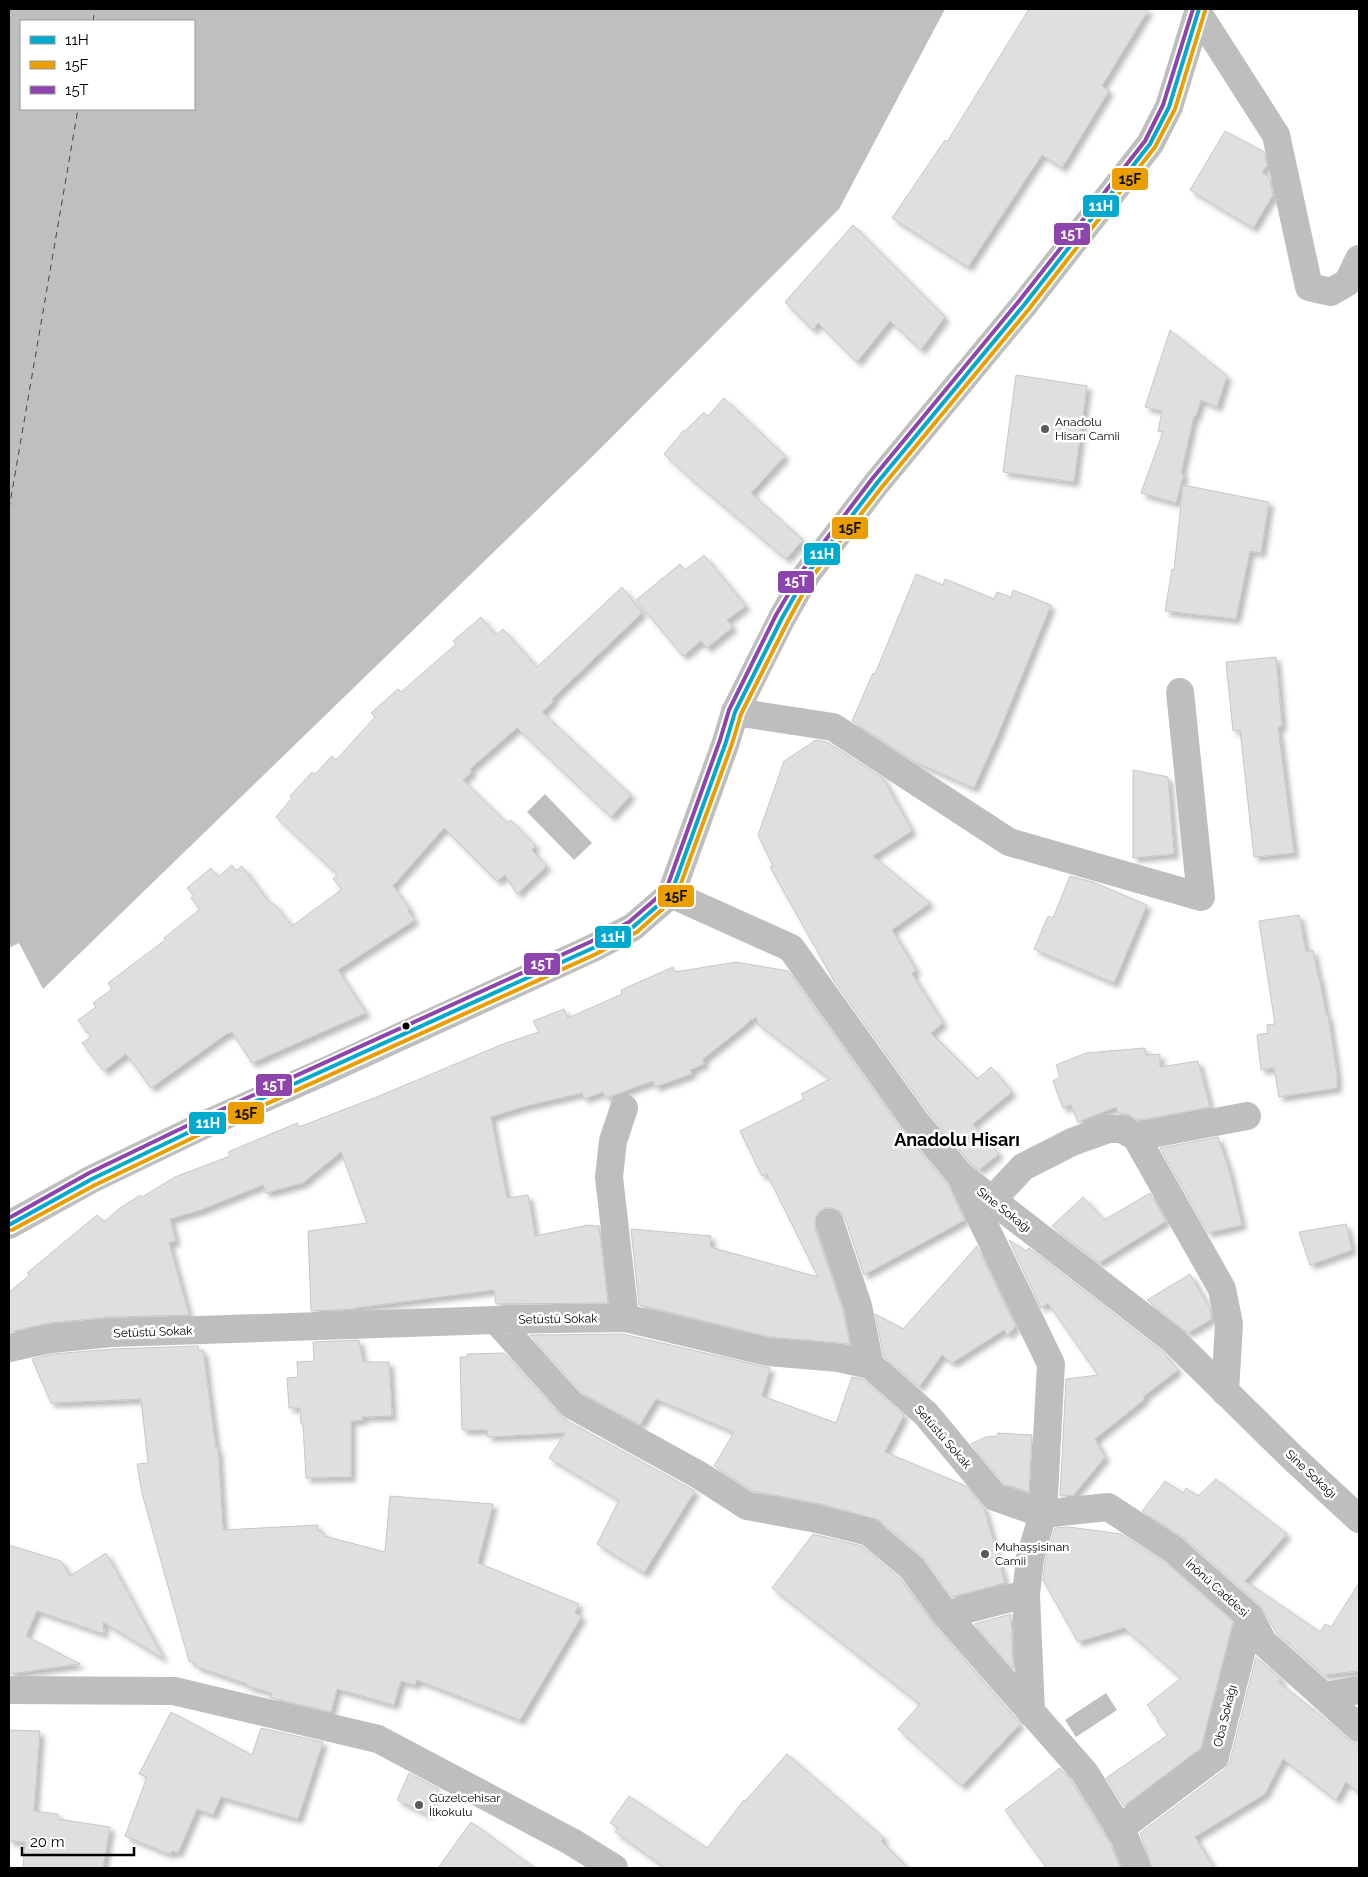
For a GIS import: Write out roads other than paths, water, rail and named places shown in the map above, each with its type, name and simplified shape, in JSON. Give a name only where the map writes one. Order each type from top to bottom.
[{"type":"street","points":[[1198,11],[1276,135],[1309,288],[1331,292],[1348,282],[1359,259]]},
{"type":"street","points":[[9,1225],[92,1178],[593,948],[633,927],[671,894],[723,751],[735,712],[782,618],[807,574],[877,483],[1024,305],[1150,144],[1169,107],[1198,11]]},
{"type":"street","points":[[735,712],[833,727],[1009,842],[1201,897],[1180,692]]},
{"type":"street","name":"Sine Sokağı","points":[[671,894],[791,948],[915,1121],[960,1175],[1173,1340],[1292,1457],[1359,1518]]},
{"type":"street","points":[[624,1108],[613,1141],[610,1177],[625,1318]]},
{"type":"street","points":[[1136,1137],[1246,1116]]},
{"type":"street","points":[[992,1200],[1023,1167],[1072,1142],[1108,1129],[1122,1128],[1136,1137],[1222,1289],[1229,1324],[1225,1392]]},
{"type":"street","points":[[960,1175],[1051,1364],[1043,1514],[1030,1558],[1026,1594],[1031,1712]]},
{"type":"street","points":[[830,1223],[858,1306],[870,1365]]},
{"type":"street","name":"Setüstü Sokak","points":[[9,1348],[51,1339],[112,1333],[496,1320],[625,1318],[768,1352],[839,1358],[870,1365],[926,1414],[995,1498],[1043,1514]]},
{"type":"street","points":[[496,1320],[572,1405],[699,1475],[747,1506],[817,1519],[869,1532],[912,1568],[946,1615],[1085,1774],[1119,1829],[1137,1868]]},
{"type":"street","name":"İnönü Caddesi","points":[[1043,1514],[1108,1507],[1174,1550],[1250,1617],[1263,1642],[1359,1728]]},
{"type":"street","points":[[946,1615],[1026,1594]]},
{"type":"street","name":"Oba Sokağı","points":[[1119,1829],[1214,1757],[1250,1617]]},
{"type":"street","points":[[9,1690],[174,1691],[378,1739],[572,1842],[614,1868]]},
{"type":"street","points":[[1325,1696],[1359,1690]]},
{"type":"place","name":"Anadolu Hisarı Camii","points":[[1045,429]]},
{"type":"place","name":"Muhaşşisinan Camii","points":[[985,1554]]},
{"type":"place","name":"Güzelcehisar İlkokulu","points":[[419,1805]]},
{"type":"district","name":"Anadolu Hisarı","points":[[957,1139]]}]
